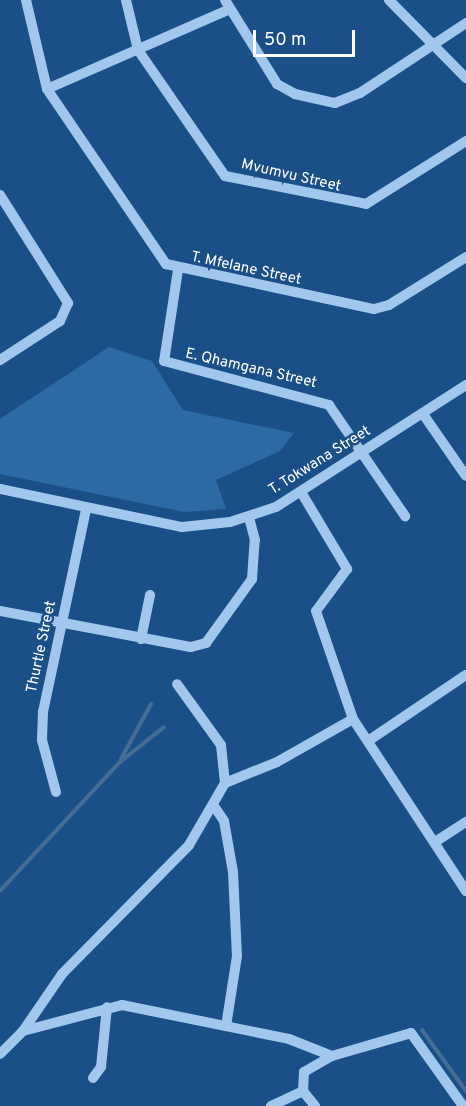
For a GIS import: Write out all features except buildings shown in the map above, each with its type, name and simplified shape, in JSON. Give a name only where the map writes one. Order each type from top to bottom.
[{"type":"street","name":"T. Mfelane Street","points":[[26,0],[47,89],[153,250],[178,270],[374,309],[389,305],[466,257]]},
{"type":"street","name":"Mvumvu Street","points":[[126,0],[138,50],[220,172],[248,184],[366,204],[466,141]]},
{"type":"street","points":[[389,0],[466,78]]},
{"type":"street","points":[[47,89],[138,50],[227,5],[277,84],[295,94],[335,103],[435,46],[466,23]]},
{"type":"street","points":[[0,195],[68,303],[60,321],[0,360]]},
{"type":"street","name":"E. Qhamgana Street","points":[[178,270],[164,361],[322,401],[341,418],[363,453]]},
{"type":"street","name":"T. Tokwana Street","points":[[0,489],[86,509],[182,527],[249,517],[301,492],[466,385]]},
{"type":"street","points":[[423,414],[466,476]]},
{"type":"street","points":[[363,453],[405,516]]},
{"type":"street","points":[[301,492],[347,569],[316,610],[353,719],[466,891]]},
{"type":"street","name":"Thurtle Street","points":[[56,792],[42,727],[86,509]]},
{"type":"street","points":[[0,611],[191,647],[206,643],[252,579],[255,540],[249,517]]},
{"type":"street","points":[[141,639],[150,595]]},
{"type":"street","points":[[368,741],[466,675]]},
{"type":"street","points":[[0,1054],[23,1031],[62,974],[189,845],[225,783],[221,745],[177,684]]},
{"type":"street","points":[[225,783],[293,754],[353,719]]},
{"type":"street","points":[[213,806],[224,821],[232,872],[237,956],[226,1026]]},
{"type":"street","points":[[435,842],[466,822]]},
{"type":"street","points":[[23,1031],[107,1007],[151,1008],[289,1039],[332,1056]]},
{"type":"street","points":[[93,1078],[102,1067],[107,1007]]},
{"type":"street","points":[[315,1106],[303,1091],[304,1072],[332,1056],[411,1034],[463,1106]]},
{"type":"street","points":[[271,1106],[303,1091]]},
{"type":"shaded area","points":[[109,347],[152,361],[183,410],[294,433],[280,451],[216,480],[226,509],[184,512],[0,474],[0,419]]},
{"type":"waterway","points":[[121,759],[151,704]]},
{"type":"waterway","points":[[0,891],[120,762],[164,727]]},
{"type":"waterway","points":[[422,1030],[466,1091]]}]
